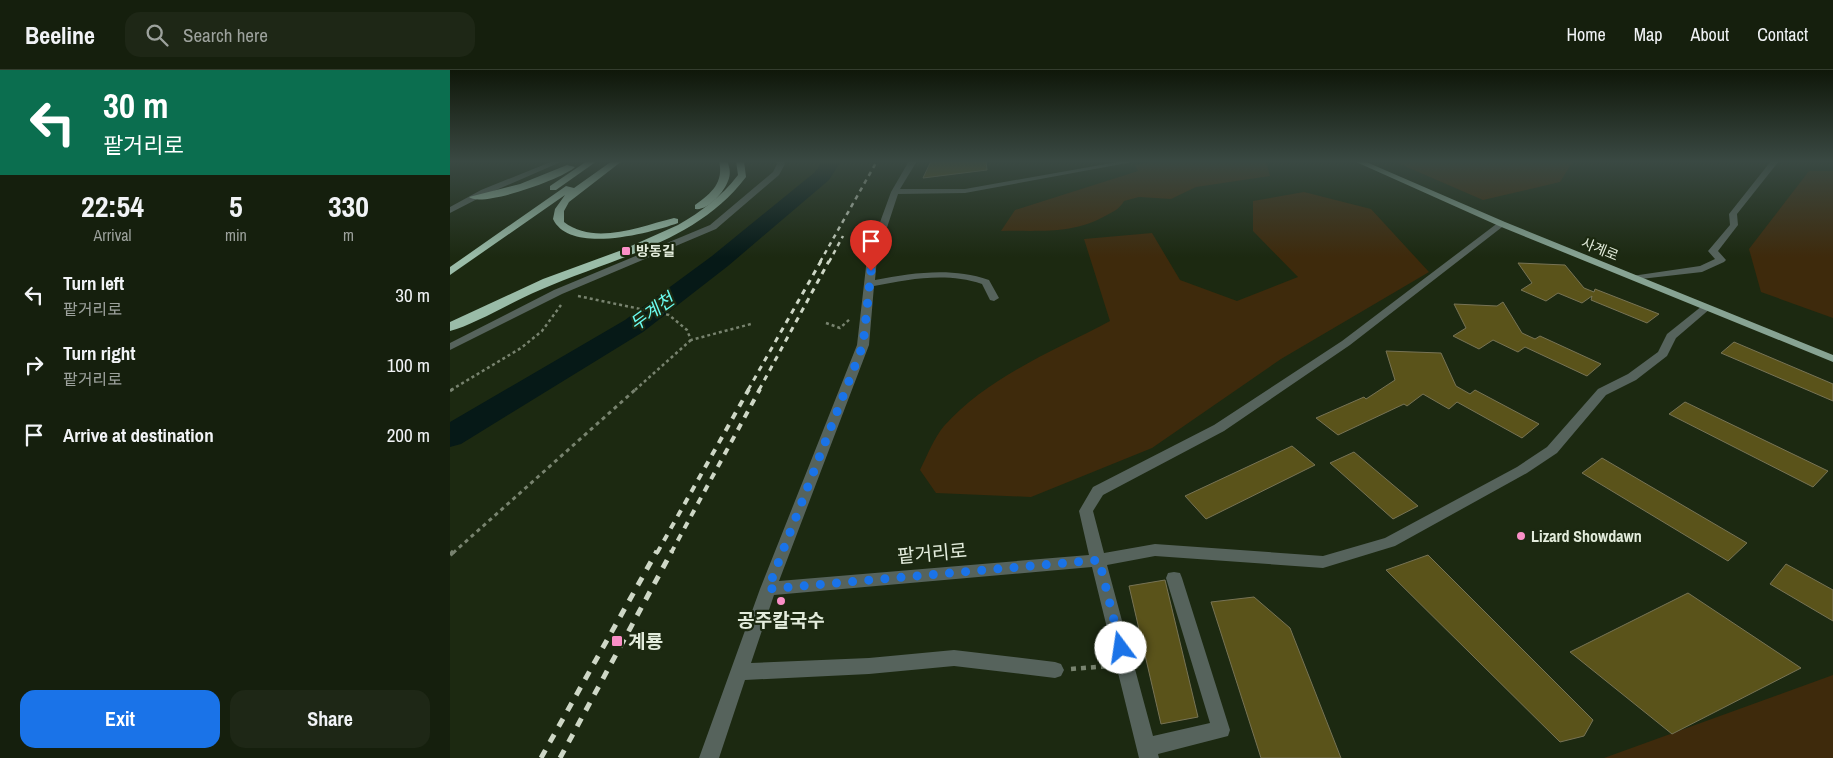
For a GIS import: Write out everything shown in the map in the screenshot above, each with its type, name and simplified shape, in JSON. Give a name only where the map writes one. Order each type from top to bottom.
[{"type":"highway","points":[[474,197],[493,193]]},
{"type":"highway","points":[[450,259],[546,193]]},
{"type":"highway","points":[[450,272],[562,193]]},
{"type":"highway","points":[[575,193],[561,207],[558,217],[560,224],[568,230],[596,235],[622,234],[673,222],[693,211],[715,193]]},
{"type":"highway","points":[[450,327],[546,282],[689,224],[716,207],[731,193]]},
{"type":"main road","name":"사계로","points":[[1431,193],[1502,224],[1833,359]]},
{"type":"street","points":[[450,210],[483,193]]},
{"type":"street","points":[[450,347],[558,292],[713,227],[753,193]]},
{"type":"street","points":[[709,758],[768,589],[863,345],[872,258],[895,193]]},
{"type":"street","points":[[1635,278],[1702,269],[1721,260],[1714,251],[1734,225],[1733,214],[1750,193]]},
{"type":"street","points":[[1174,578],[1221,730],[1148,752],[1086,511],[1098,491],[1219,428],[1346,343],[1502,224]]},
{"type":"street","points":[[870,284],[904,278],[951,274],[972,276],[986,282],[994,298]]},
{"type":"street","name":"팥거리로","points":[[768,589],[1099,560],[1155,550],[1322,562],[1390,542],[1522,470],[1552,450],[1602,392],[1652,364],[1663,354],[1672,336],[1706,308]]},
{"type":"street","points":[[738,672],[869,666],[954,658],[1056,670]]},
{"type":"path","points":[[558,292],[669,315],[688,330],[692,340]]},
{"type":"path","points":[[450,391],[521,348],[542,331],[569,294]]},
{"type":"path","points":[[826,324],[834,329],[842,329],[846,327],[851,318]]},
{"type":"path","points":[[450,556],[692,340],[751,324]]},
{"type":"path","points":[[1056,670],[1126,665]]},
{"type":"shaded area","points":[[1068,193],[1183,193],[1171,199],[1139,197],[1124,201],[1115,211],[1081,226],[1068,229],[1001,231],[1015,210]]},
{"type":"shaded area","points":[[1298,193],[1308,193],[1371,209],[1429,272],[1281,359],[1152,448],[1031,497],[936,493],[920,470],[940,431],[962,408],[1022,366],[1110,321],[1084,239],[1152,233],[1180,280],[1237,301],[1298,277],[1253,231],[1253,201]]},
{"type":"shaded area","points":[[1467,193],[1512,193],[1483,200]]},
{"type":"shaded area","points":[[1792,193],[1833,193],[1833,318],[1761,292],[1749,249]]},
{"type":"shaded area","points":[[1833,675],[1833,758],[1604,758]]},
{"type":"building","points":[[1518,263],[1565,265],[1584,288],[1594,292],[1595,289],[1659,314],[1647,323],[1591,300],[1592,296],[1582,303],[1558,293],[1546,301],[1521,290],[1532,283]]},
{"type":"building","points":[[1503,302],[1522,333],[1535,339],[1540,336],[1601,364],[1587,376],[1525,347],[1518,352],[1493,340],[1479,349],[1453,336],[1466,328],[1454,304],[1497,306]]},
{"type":"building","points":[[1734,342],[1833,384],[1833,401],[1721,353]]},
{"type":"building","points":[[1386,351],[1441,353],[1456,386],[1470,394],[1475,390],[1539,424],[1522,438],[1457,402],[1449,409],[1423,394],[1407,406],[1404,404],[1338,435],[1316,418],[1364,397],[1366,399],[1395,380]]},
{"type":"building","points":[[1685,402],[1828,471],[1813,487],[1669,414]]},
{"type":"building","points":[[1292,446],[1315,465],[1206,519],[1185,496]]},
{"type":"building","points":[[1354,452],[1418,506],[1393,519],[1330,463]]},
{"type":"building","points":[[1602,458],[1747,543],[1728,561],[1582,473]]},
{"type":"building","points":[[1428,555],[1593,720],[1584,736],[1560,742],[1386,570]]},
{"type":"building","points":[[1786,564],[1833,590],[1833,621],[1770,584]]},
{"type":"building","points":[[1165,580],[1198,717],[1161,724],[1129,586]]},
{"type":"building","points":[[1688,593],[1801,668],[1672,734],[1570,652]]},
{"type":"building","points":[[1254,597],[1290,628],[1341,758],[1261,758],[1211,602]]},
{"type":"waterway","name":"두계천","points":[[450,436],[634,326],[720,261],[801,193]]},
{"type":"railway","points":[[820,262],[859,193]]},
{"type":"railway","points":[[829,262],[843,236]]},
{"type":"railway","points":[[748,390],[821,261]]},
{"type":"railway","points":[[759,390],[829,261]]},
{"type":"railway","points":[[657,553],[749,389]]},
{"type":"railway","points":[[671,553],[760,389]]},
{"type":"railway","points":[[541,758],[657,551]]},
{"type":"railway","points":[[560,758],[672,551]]},
{"type":"place","name":"방동길","points":[[626,251]]},
{"type":"place","name":"Lizard Showdawn","points":[[1521,536]]},
{"type":"place","name":"공주칼국수","points":[[781,601]]},
{"type":"place","name":"계룡","points":[[617,641]]},
{"type":"route","points":[[871,271],[863,345],[768,589],[1099,560],[1121,648]]}]
